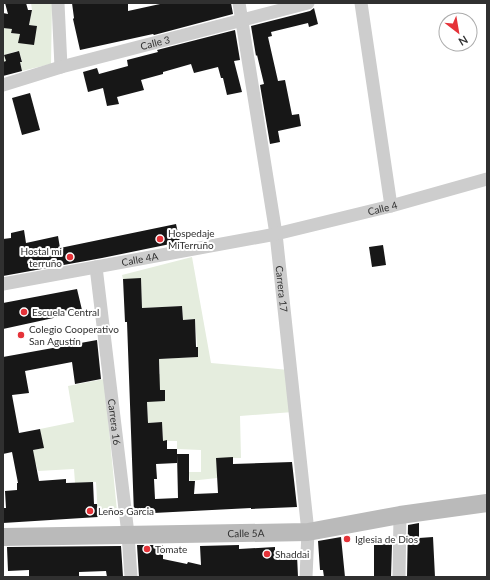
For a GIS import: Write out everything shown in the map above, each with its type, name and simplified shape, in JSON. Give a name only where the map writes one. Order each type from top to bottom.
[{"type":"main road","name":"Calle 5A","points":[[3,537],[308,532],[400,515],[487,503]]},
{"type":"street","points":[[58,3],[62,67]]},
{"type":"street","name":"Carrera 17","points":[[239,3],[276,234],[308,532],[306,577]]},
{"type":"street","name":"Calle 3","points":[[3,85],[62,67],[308,3]]},
{"type":"street","points":[[361,3],[391,206]]},
{"type":"street","name":"Calle 4","points":[[276,234],[391,206],[487,179]]},
{"type":"street","name":"Calle 4A","points":[[3,284],[276,234]]},
{"type":"street","name":"Carrera 16","points":[[96,267],[128,534],[131,577]]},
{"type":"street","points":[[400,515],[400,577]]},
{"type":"green space","points":[[31,3],[52,3],[51,64],[22,71],[20,62],[22,61],[20,54],[18,54],[17,51],[4,55],[6,61],[3,62],[3,28],[12,29],[11,33],[20,34],[19,43],[36,26],[29,25],[32,10]]},
{"type":"green space","points":[[192,257],[211,363],[289,370],[293,412],[240,416],[241,458],[217,458],[217,478],[190,481],[189,472],[201,472],[201,450],[177,449],[177,441],[163,441],[162,422],[148,423],[146,375],[160,374],[159,359],[198,357],[195,319],[183,320],[182,306],[142,308],[141,279],[123,279],[122,275]]},
{"type":"green space","points":[[104,379],[117,511],[114,516],[98,517],[96,482],[75,483],[74,469],[38,471],[36,464],[27,466],[29,451],[43,448],[40,429],[74,422],[68,386]]},
{"type":"building","points":[[5,3],[26,3],[28,10],[32,10],[29,25],[37,26],[34,45],[18,43],[20,34],[11,33],[12,29],[3,28],[3,13],[8,14]]},
{"type":"building","points":[[72,3],[128,3],[128,11],[160,3],[231,3],[233,14],[154,35],[80,50],[73,19]]},
{"type":"building","points":[[314,8],[318,24],[309,27],[308,23],[271,32],[272,36],[268,37],[278,81],[285,80],[292,115],[299,114],[301,126],[278,131],[280,142],[270,144],[260,85],[264,84],[257,55],[256,56],[251,26],[310,11]]},
{"type":"building","points":[[235,30],[240,60],[234,61],[242,92],[227,95],[223,78],[221,78],[218,67],[194,73],[191,64],[141,80],[144,90],[117,97],[119,104],[107,106],[103,88],[88,92],[83,72],[97,68],[99,74],[128,66],[127,60],[158,52],[157,50]]},
{"type":"building","points":[[19,51],[22,62],[20,62],[22,71],[3,76],[3,62],[6,61],[4,55]]},
{"type":"building","points":[[30,93],[40,130],[22,135],[12,98]]},
{"type":"building","points":[[176,224],[180,242],[3,276],[3,239],[11,238],[11,233],[24,230],[26,243],[58,236],[60,248]]},
{"type":"building","points":[[383,245],[386,265],[372,267],[369,247]]},
{"type":"building","points":[[141,278],[142,308],[182,306],[183,320],[195,319],[196,347],[198,347],[198,357],[159,359],[160,390],[165,390],[165,401],[147,402],[148,423],[162,422],[163,441],[167,440],[167,449],[177,449],[177,454],[189,454],[189,481],[195,481],[194,494],[218,493],[216,458],[233,457],[233,464],[292,462],[297,507],[134,514],[127,322],[125,322],[123,279]],"holes":[[[177,454],[178,498],[155,499],[154,479],[157,479],[156,464],[177,463]]]},
{"type":"building","points":[[77,289],[82,310],[58,314],[58,317],[3,329],[3,303]]},
{"type":"building","points":[[97,340],[101,379],[75,384],[72,362],[25,371],[29,393],[12,395],[19,433],[40,429],[44,448],[33,450],[39,481],[66,479],[66,483],[93,482],[94,504],[97,504],[98,517],[3,523],[3,508],[6,508],[5,491],[17,490],[18,483],[12,452],[3,454],[3,357]]},
{"type":"building","points":[[419,523],[419,538],[433,537],[435,577],[407,577],[408,525]]},
{"type":"building","points":[[341,537],[345,577],[324,577],[323,570],[320,570],[318,541]]},
{"type":"building","points":[[392,544],[391,577],[374,577],[374,545]]},
{"type":"building","points":[[137,545],[163,545],[163,559],[201,565],[200,546],[239,545],[239,549],[275,547],[275,556],[297,555],[298,577],[139,577]]},
{"type":"building","points":[[121,546],[123,577],[107,577],[106,571],[79,572],[79,577],[29,577],[29,570],[8,571],[7,547]]},
{"type":"place","name":"Hospedaje MiTerruño","points":[[160,239]]},
{"type":"place","name":"Hostal mi terruño","points":[[70,257]]},
{"type":"place","name":"Escuela Central","points":[[24,312]]},
{"type":"place","name":"Colegio Cooperativo San Agustín","points":[[21,335]]},
{"type":"place","name":"Leños Garcia","points":[[90,511]]},
{"type":"place","name":"Iglesia de Dios","points":[[347,539]]},
{"type":"place","name":"Tomate","points":[[147,549]]},
{"type":"place","name":"Shaddai","points":[[267,554]]}]
